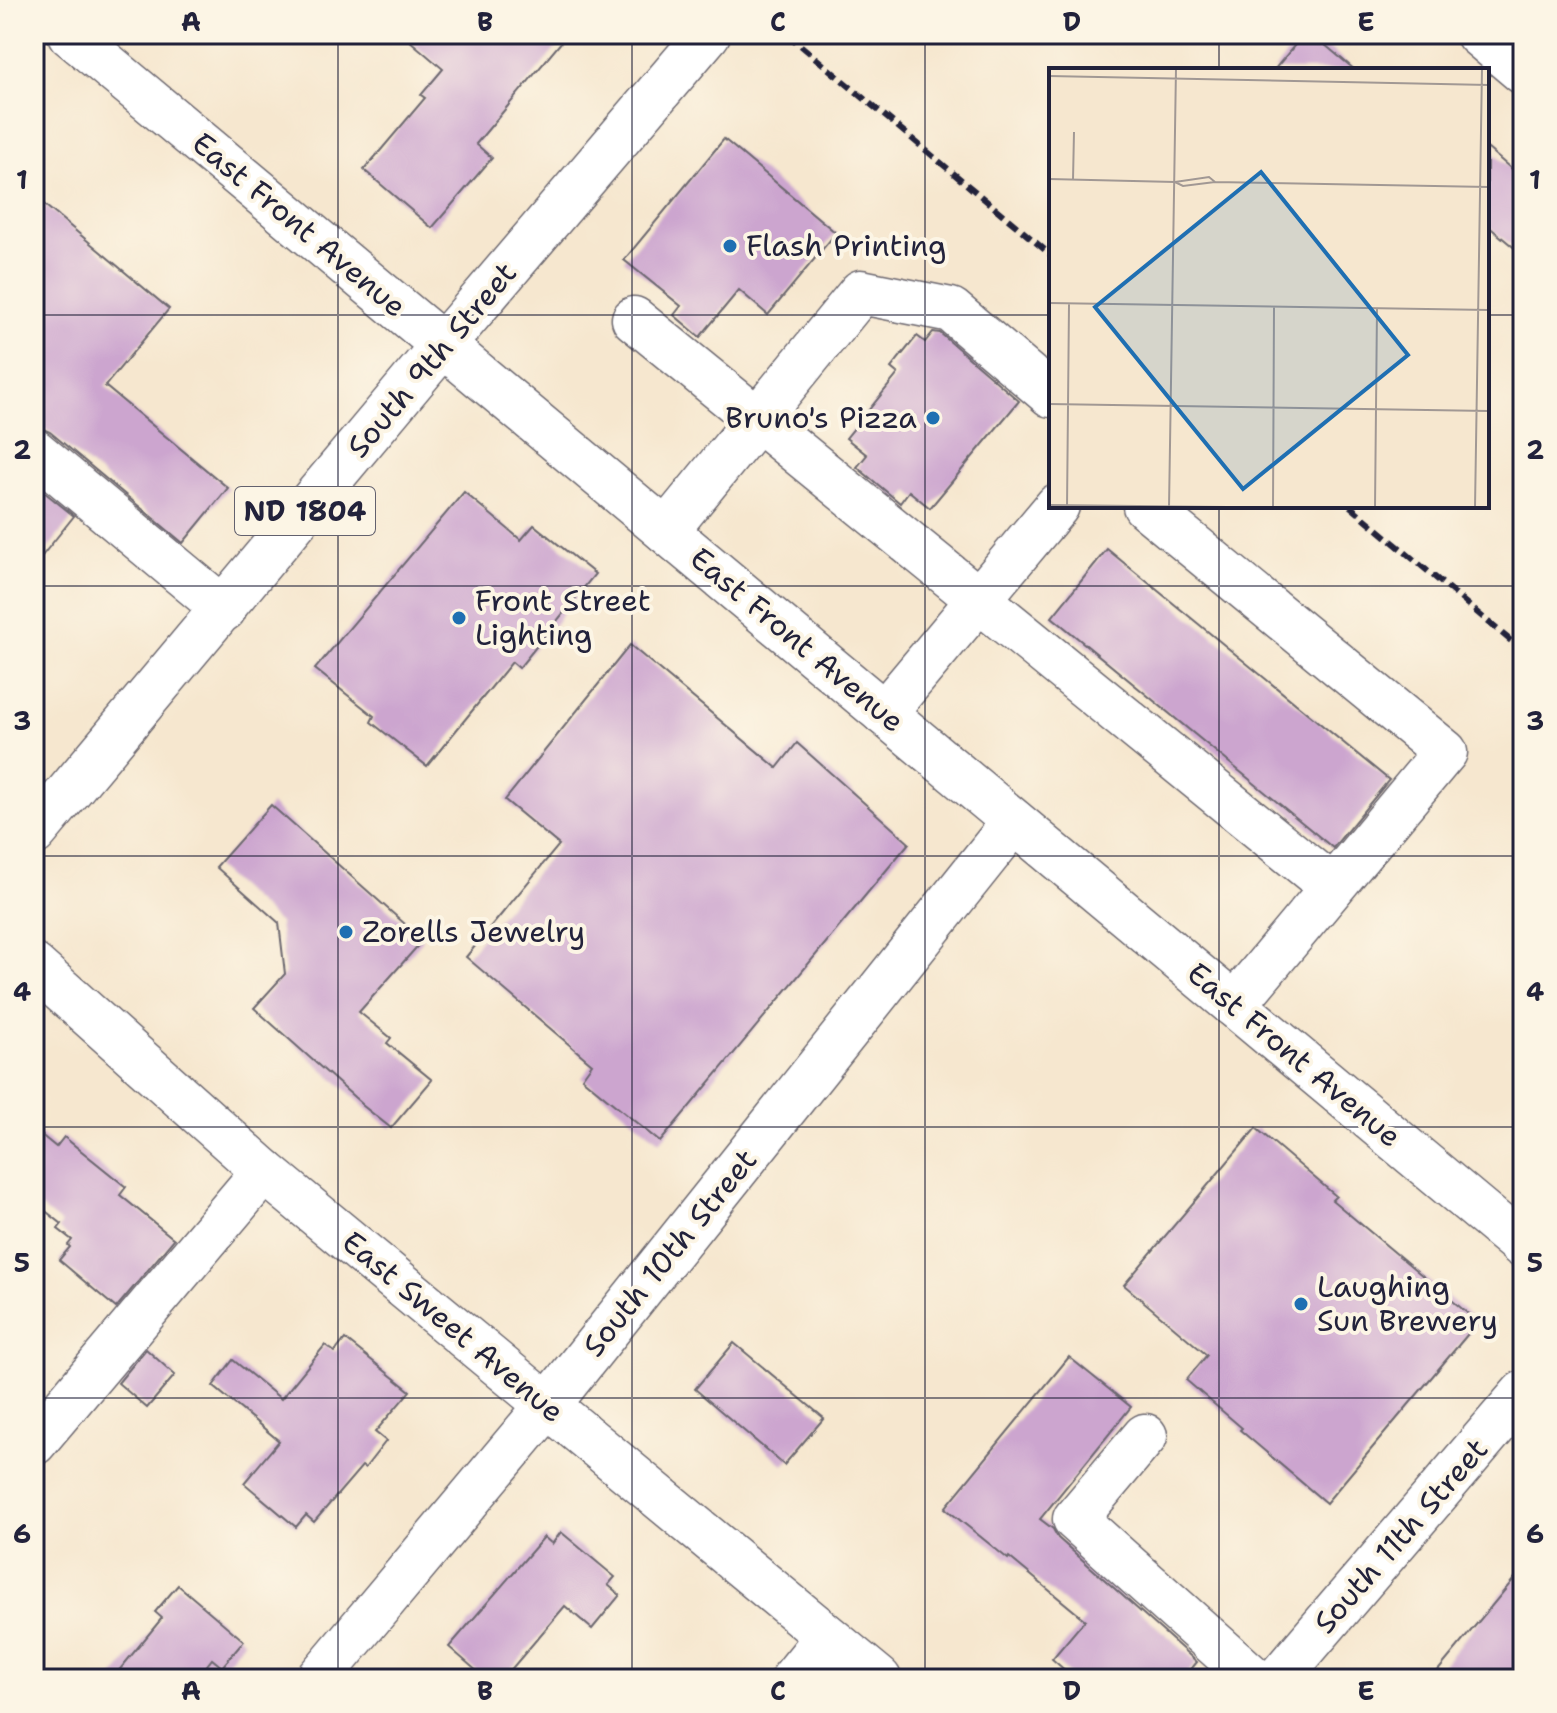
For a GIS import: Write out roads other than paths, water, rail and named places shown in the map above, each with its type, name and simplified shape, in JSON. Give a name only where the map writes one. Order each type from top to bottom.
[{"type":"street","name":"East Front Avenue","points":[[70,34],[1523,1246]]},
{"type":"street","name":"South 9th Street","points":[[34,833],[708,34]]},
{"type":"street","points":[[1478,34],[1523,72]]},
{"type":"street","points":[[666,531],[861,292],[951,310],[1049,393]]},
{"type":"street","points":[[634,319],[1332,887]]},
{"type":"street","points":[[34,451],[224,609]]},
{"type":"street","points":[[884,713],[1055,508]]},
{"type":"street","points":[[1147,508],[1445,752],[1234,1005]]},
{"type":"street","name":"South 10th Street","points":[[318,1679],[548,1405],[1014,822]]},
{"type":"street","name":"East Sweet Avenue","points":[[34,966],[264,1171],[879,1679]]},
{"type":"street","points":[[34,1443],[264,1171]]},
{"type":"street","name":"South 11th Street","points":[[1278,1679],[1523,1393]]},
{"type":"street","points":[[1145,1436],[1075,1519],[1254,1679]]},
{"type":"street","points":[[793,1679],[827,1637]]},
{"type":"railway","points":[[787,34],[1049,253]]},
{"type":"railway","points":[[1352,508],[1523,651]]},
{"type":"place","name":"Flash Printing","points":[[730,246]]},
{"type":"place","name":"Bruno's Pizza","points":[[933,418]]},
{"type":"place","name":"Front Street Lighting","points":[[459,618]]},
{"type":"place","name":"Zorells Jewelry","points":[[346,932]]},
{"type":"place","name":"Laughing Sun Brewery","points":[[1301,1304]]}]
